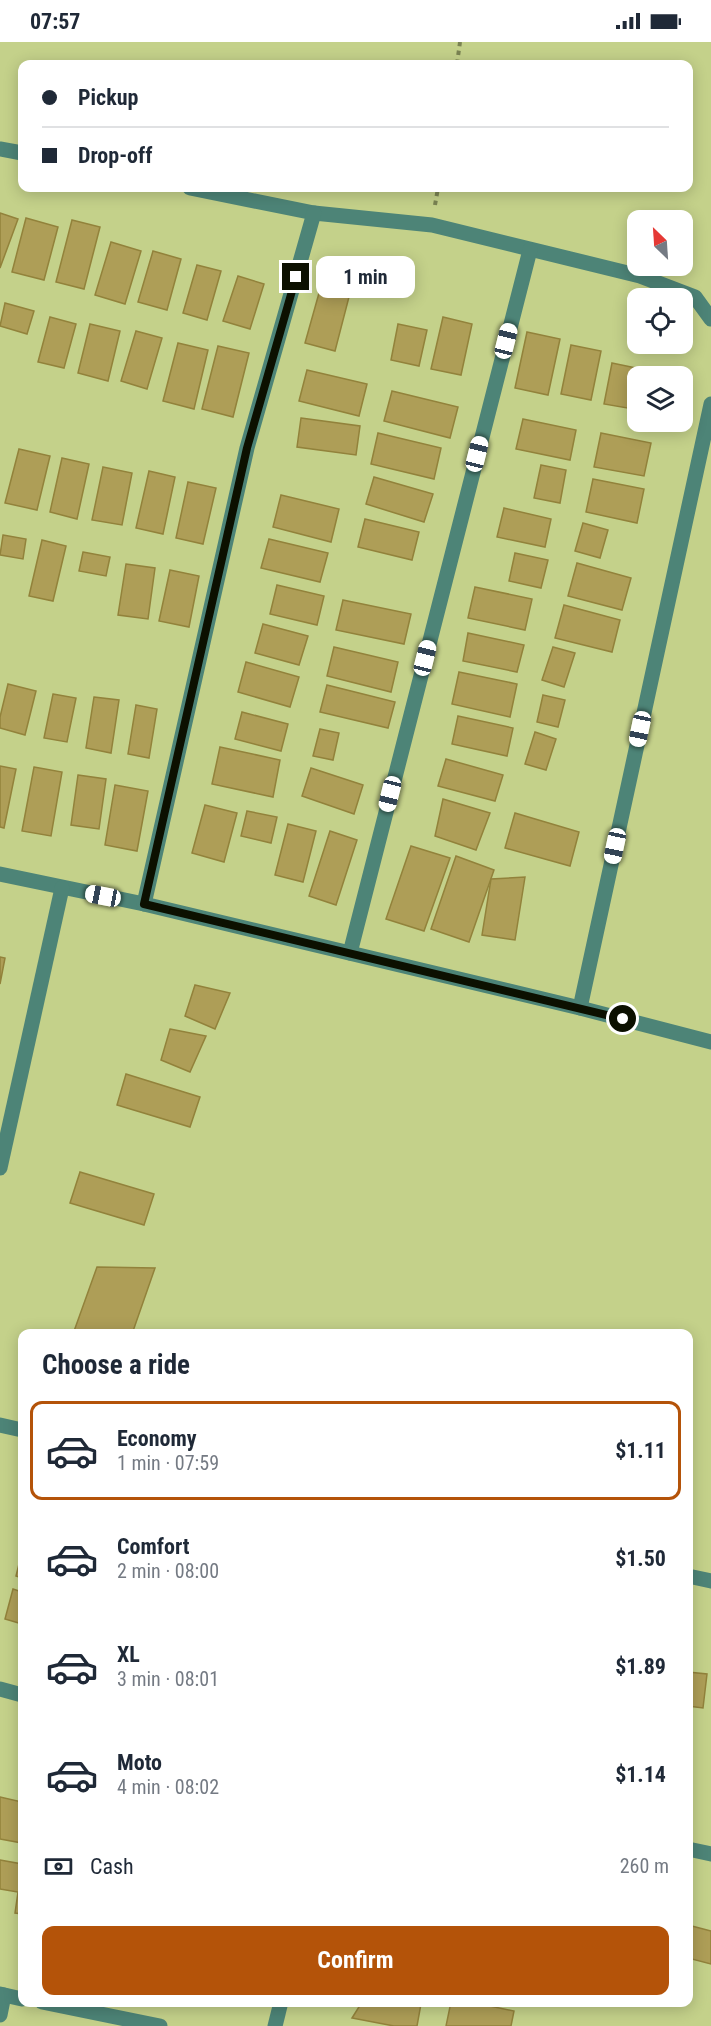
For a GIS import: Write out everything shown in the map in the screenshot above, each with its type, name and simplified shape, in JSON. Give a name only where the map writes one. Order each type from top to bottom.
[{"type":"street","points":[[0,148],[18,152]]},
{"type":"street","points":[[210,192],[314,213],[432,225],[640,276],[695,297],[711,319]]},
{"type":"street","points":[[144,904],[247,448],[314,213]]},
{"type":"street","points":[[350,953],[530,250]]},
{"type":"street","points":[[580,1008],[711,404]]},
{"type":"street","points":[[0,874],[144,904],[580,1008],[711,1042]]},
{"type":"street","points":[[1,1158],[62,888]]},
{"type":"street","points":[[0,1425],[18,1429]]},
{"type":"street","points":[[693,1577],[711,1581]]},
{"type":"street","points":[[0,1689],[18,1694]]},
{"type":"street","points":[[693,1850],[711,1854]]},
{"type":"street","points":[[0,2015],[2,1994],[18,1997]]},
{"type":"street","points":[[67,2007],[160,2026]]},
{"type":"street","points":[[274,2026],[280,2007]]},
{"type":"path","points":[[458,60],[460,42]]},
{"type":"building","points":[[0,213],[18,219],[0,268]]},
{"type":"building","points":[[26,218],[58,227],[44,280],[12,272]]},
{"type":"building","points":[[72,220],[100,227],[84,289],[56,282]]},
{"type":"building","points":[[111,242],[141,251],[125,304],[95,295]]},
{"type":"building","points":[[153,251],[181,259],[167,310],[138,302]]},
{"type":"building","points":[[197,265],[221,271],[207,320],[183,313]]},
{"type":"building","points":[[238,276],[264,284],[250,329],[223,321]]},
{"type":"building","points":[[321,286],[350,293],[335,351],[305,343]]},
{"type":"building","points":[[5,303],[34,311],[27,334],[0,326]]},
{"type":"building","points":[[50,317],[76,324],[64,368],[38,362]]},
{"type":"building","points":[[443,317],[472,324],[461,375],[431,369]]},
{"type":"building","points":[[90,324],[120,331],[108,381],[78,373]]},
{"type":"building","points":[[398,324],[427,330],[419,366],[391,360]]},
{"type":"building","points":[[136,331],[162,338],[147,389],[121,381]]},
{"type":"building","points":[[527,332],[560,339],[548,395],[515,388]]},
{"type":"building","points":[[178,343],[208,350],[194,409],[163,401]]},
{"type":"building","points":[[571,345],[601,351],[591,400],[561,394]]},
{"type":"building","points":[[218,346],[249,353],[233,417],[202,409]]},
{"type":"building","points":[[612,363],[627,366],[627,408],[604,404]]},
{"type":"building","points":[[307,370],[367,384],[359,416],[299,401]]},
{"type":"building","points":[[392,391],[458,407],[450,438],[384,421]]},
{"type":"building","points":[[301,418],[360,426],[356,455],[297,447]]},
{"type":"building","points":[[523,419],[576,430],[570,460],[516,449]]},
{"type":"building","points":[[378,433],[441,448],[434,479],[371,464]]},
{"type":"building","points":[[601,433],[651,443],[644,476],[594,467]]},
{"type":"building","points":[[19,449],[50,456],[37,510],[5,503]]},
{"type":"building","points":[[62,458],[89,464],[77,519],[50,512]]},
{"type":"building","points":[[541,465],[566,470],[560,503],[534,498]]},
{"type":"building","points":[[103,467],[132,473],[122,525],[92,520]]},
{"type":"building","points":[[149,471],[175,477],[163,534],[136,528]]},
{"type":"building","points":[[374,477],[433,494],[424,522],[366,504]]},
{"type":"building","points":[[593,479],[644,489],[637,523],[586,512]]},
{"type":"building","points":[[188,482],[216,488],[203,544],[176,538]]},
{"type":"building","points":[[281,495],[339,509],[331,542],[273,527]]},
{"type":"building","points":[[504,508],[551,519],[545,547],[497,537]]},
{"type":"building","points":[[365,519],[419,532],[412,560],[358,547]]},
{"type":"building","points":[[583,523],[608,530],[600,558],[575,551]]},
{"type":"building","points":[[3,535],[26,539],[23,559],[0,555]]},
{"type":"building","points":[[269,539],[328,553],[320,582],[261,568]]},
{"type":"building","points":[[42,540],[66,546],[53,601],[29,596]]},
{"type":"building","points":[[83,552],[110,557],[106,576],[79,571]]},
{"type":"building","points":[[515,553],[548,560],[541,588],[509,581]]},
{"type":"building","points":[[577,563],[631,578],[622,610],[568,596]]},
{"type":"building","points":[[126,564],[155,568],[148,619],[118,615]]},
{"type":"building","points":[[170,570],[199,576],[189,627],[159,621]]},
{"type":"building","points":[[277,585],[324,596],[317,625],[270,614]]},
{"type":"building","points":[[475,587],[532,599],[525,630],[468,618]]},
{"type":"building","points":[[343,600],[411,614],[404,644],[336,630]]},
{"type":"building","points":[[564,605],[620,620],[612,652],[555,638]]},
{"type":"building","points":[[263,624],[308,636],[299,665],[255,653]]},
{"type":"building","points":[[468,633],[524,645],[517,672],[463,661]]},
{"type":"building","points":[[334,647],[398,662],[391,692],[327,676]]},
{"type":"building","points":[[553,647],[575,653],[564,687],[542,680]]},
{"type":"building","points":[[246,662],[299,677],[290,707],[238,692]]},
{"type":"building","points":[[459,672],[517,684],[510,717],[452,704]]},
{"type":"building","points":[[8,684],[36,691],[25,735],[0,728],[0,717]]},
{"type":"building","points":[[327,685],[395,702],[388,728],[320,712]]},
{"type":"building","points":[[53,694],[76,698],[67,742],[44,738]]},
{"type":"building","points":[[543,695],[565,700],[558,727],[537,722]]},
{"type":"building","points":[[94,697],[119,700],[111,753],[86,748]]},
{"type":"building","points":[[136,705],[157,709],[149,758],[128,754]]},
{"type":"building","points":[[242,712],[288,724],[281,751],[235,739]]},
{"type":"building","points":[[458,716],[513,728],[507,756],[452,744]]},
{"type":"building","points":[[320,729],[339,733],[333,760],[313,756]]},
{"type":"building","points":[[535,732],[556,739],[546,770],[525,764]]},
{"type":"building","points":[[220,747],[280,760],[273,797],[212,784]]},
{"type":"building","points":[[446,759],[503,775],[495,801],[438,786]]},
{"type":"building","points":[[0,766],[16,769],[4,828],[0,827]]},
{"type":"building","points":[[34,767],[62,772],[51,836],[22,831]]},
{"type":"building","points":[[311,768],[363,785],[354,814],[302,796]]},
{"type":"building","points":[[78,775],[106,779],[99,829],[71,825]]},
{"type":"building","points":[[115,785],[148,791],[137,851],[105,845]]},
{"type":"building","points":[[443,799],[490,813],[476,850],[435,836]]},
{"type":"building","points":[[205,805],[237,813],[224,862],[192,853]]},
{"type":"building","points":[[247,811],[277,817],[271,843],[241,836]]},
{"type":"building","points":[[515,813],[579,832],[570,866],[505,848]]},
{"type":"building","points":[[288,824],[316,831],[303,882],[275,875]]},
{"type":"building","points":[[330,831],[357,840],[336,905],[309,896]]},
{"type":"building","points":[[411,846],[450,858],[424,931],[386,919]]},
{"type":"building","points":[[456,856],[494,870],[469,942],[431,929]]},
{"type":"building","points":[[525,877],[515,940],[482,935],[491,879]]},
{"type":"building","points":[[0,957],[5,958],[0,984]]},
{"type":"building","points":[[195,985],[230,993],[215,1029],[185,1016]]},
{"type":"building","points":[[170,1029],[206,1036],[190,1072],[161,1060]]},
{"type":"building","points":[[126,1074],[200,1097],[190,1127],[117,1105]]},
{"type":"building","points":[[80,1172],[154,1194],[144,1225],[70,1203]]},
{"type":"building","points":[[97,1267],[155,1268],[134,1329],[75,1329]]},
{"type":"building","points":[[13,1589],[18,1591],[18,1623],[5,1619]]},
{"type":"building","points":[[693,1673],[707,1674],[703,1708],[693,1707]]},
{"type":"building","points":[[0,1797],[18,1801],[18,1842],[0,1839]]},
{"type":"building","points":[[0,1860],[18,1863],[18,1892],[0,1889]]},
{"type":"building","points":[[18,1892],[18,1913],[15,1913]]},
{"type":"building","points":[[693,1926],[711,1931],[711,1964],[693,1959]]},
{"type":"building","points":[[359,2007],[420,2007],[417,2026],[394,2026],[352,2018]]},
{"type":"building","points":[[450,2007],[495,2007],[514,2011],[511,2026],[446,2026]]},
{"type":"route","points":[[296,277],[247,448],[144,904],[623,1019]]}]
